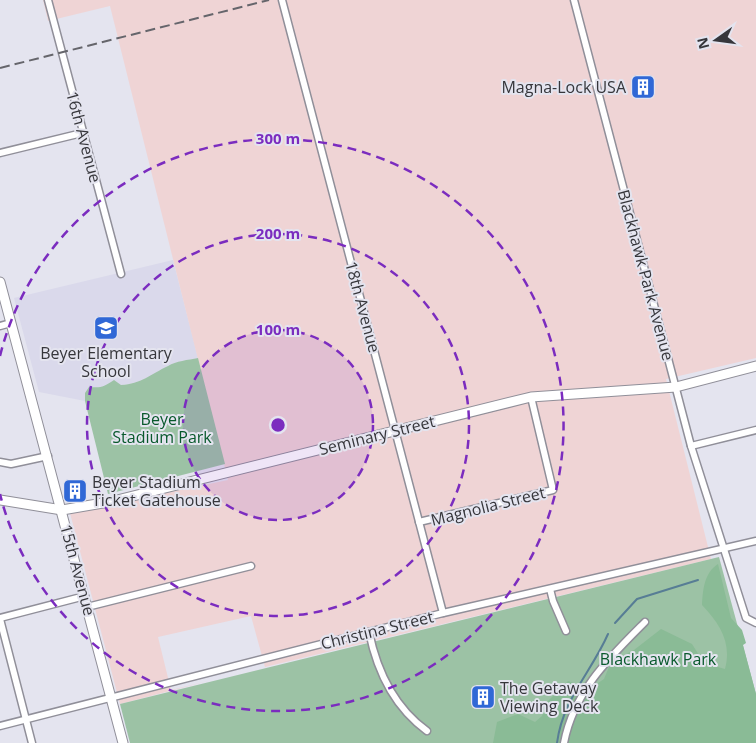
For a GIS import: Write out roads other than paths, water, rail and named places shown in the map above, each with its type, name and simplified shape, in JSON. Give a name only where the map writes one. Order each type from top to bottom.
[{"type":"street","name":"16th Avenue","points":[[48,0],[121,274]]},
{"type":"street","name":"18th Avenue","points":[[282,0],[443,613]]},
{"type":"street","name":"Blackhawk Park Avenue","points":[[574,0],[691,446],[746,618],[756,623]]},
{"type":"street","points":[[0,154],[82,133]]},
{"type":"street","name":"15th Avenue","points":[[0,284],[48,456],[123,743]]},
{"type":"street","points":[[0,326],[11,323]]},
{"type":"street","name":"Seminary Street","points":[[0,500],[62,510],[109,502],[531,397],[676,387],[756,366]]},
{"type":"street","name":"Magnolia Street","points":[[419,522],[553,490],[531,397]]},
{"type":"street","points":[[691,446],[756,430]]},
{"type":"street","points":[[0,462],[11,464],[48,456]]},
{"type":"street","name":"Christina Street","points":[[0,726],[443,613],[756,541]]},
{"type":"street","points":[[88,607],[251,566]]},
{"type":"street","points":[[550,589],[566,631]]},
{"type":"street","points":[[32,743],[0,618],[84,596]]},
{"type":"street","points":[[564,743],[577,702],[594,675],[646,622]]},
{"type":"street","points":[[369,632],[379,671],[412,720],[427,731]]},
{"type":"waterway","points":[[615,623],[637,599],[698,580]]},
{"type":"waterway","points":[[557,743],[560,727],[571,699],[608,634]]},
{"type":"railway","points":[[0,68],[269,0]]},
{"type":"place","name":"Magna-Lock USA","points":[[643,87]]},
{"type":"place","name":"Beyer Elementary School","points":[[106,328]]},
{"type":"place","name":"Beyer Stadium Ticket Gatehouse","points":[[75,491]]},
{"type":"place","name":"The Getaway Viewing Deck","points":[[483,697]]},
{"type":"park label","name":"Beyer Stadium Park","points":[[162,428]]},
{"type":"park label","name":"Blackhawk Park","points":[[658,659]]}]
